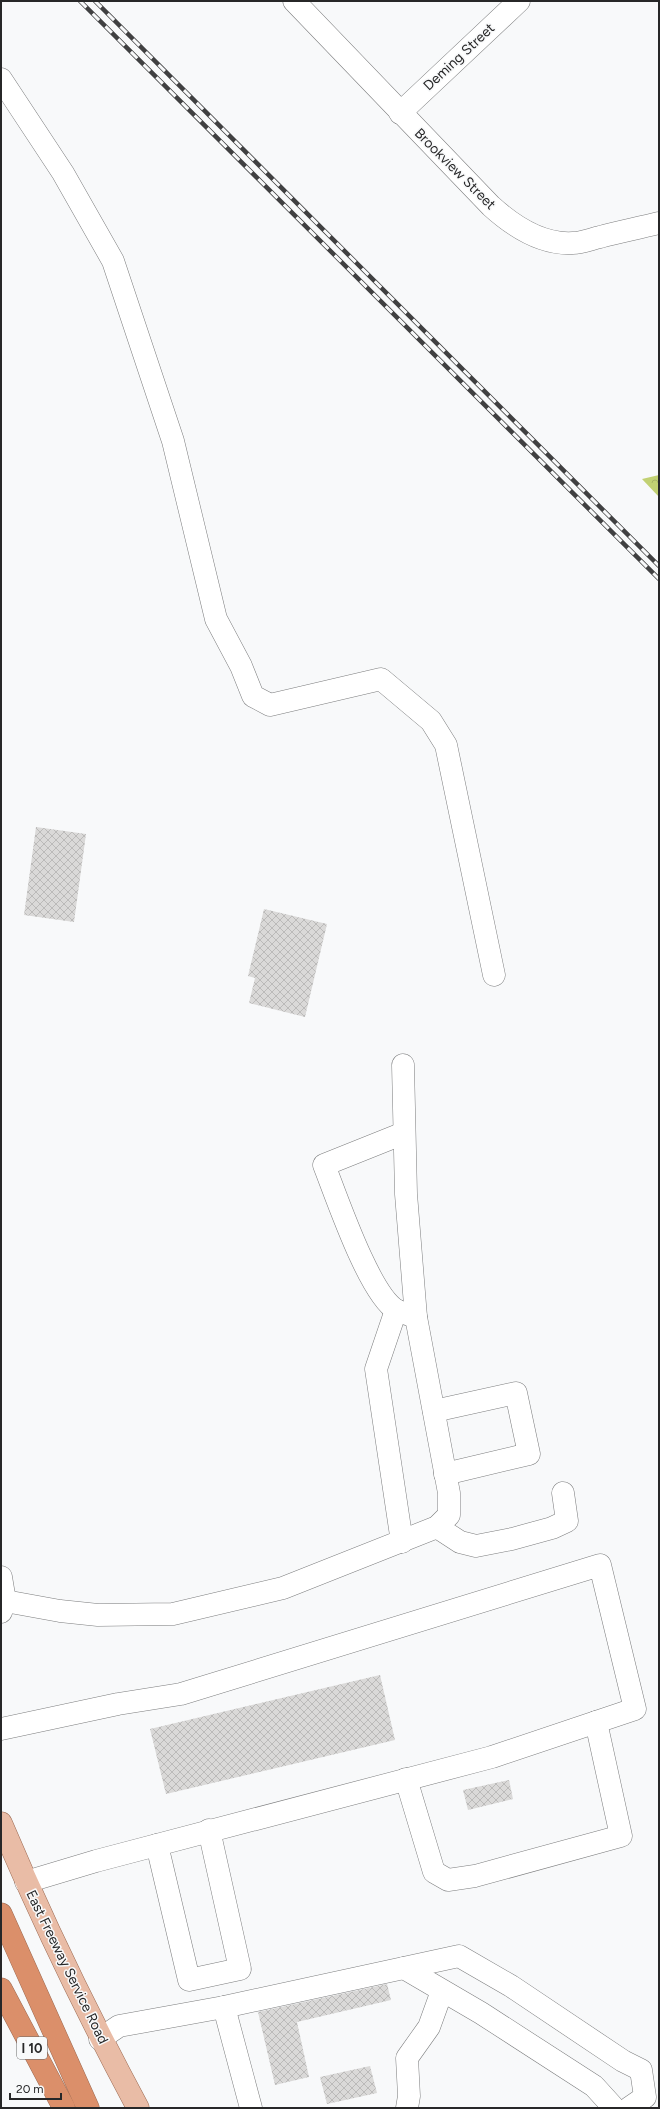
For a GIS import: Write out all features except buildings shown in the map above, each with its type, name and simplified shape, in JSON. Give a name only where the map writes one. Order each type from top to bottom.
[{"type":"highway","points":[[1,1914],[88,2108]]},
{"type":"highway","name":"I 10","points":[[1,1989],[64,2108]]},
{"type":"main road","name":"East Freeway Service Road","points":[[1,1823],[26,1882],[100,2039],[138,2108]]},
{"type":"street","name":"Brookview Street","points":[[294,1],[400,113],[496,211],[522,229],[539,237],[556,242],[573,243],[659,223]]},
{"type":"street","name":"Deming Street","points":[[400,113],[518,1]]},
{"type":"street","points":[[1,78],[62,173],[113,261],[173,441],[216,619],[241,666],[253,696],[270,705],[381,679],[431,721],[446,745],[494,975]]},
{"type":"street","points":[[1,1577],[3,1606],[98,1614],[173,1614],[283,1588],[437,1527],[449,1515],[449,1493],[416,1317],[406,1194],[403,1065]]},
{"type":"street","points":[[404,1133],[324,1166],[354,1240],[379,1293],[396,1310],[416,1317]]},
{"type":"street","points":[[396,1310],[376,1369],[402,1542]]},
{"type":"street","points":[[434,1411],[516,1393],[529,1454],[445,1474]]},
{"type":"street","points":[[437,1527],[460,1542],[476,1546],[526,1536],[552,1528],[567,1521],[563,1493]]},
{"type":"street","points":[[1,1729],[118,1704],[181,1694],[600,1565],[635,1709],[492,1757],[96,1860],[26,1882]]},
{"type":"street","points":[[406,1779],[434,1872],[448,1880],[475,1876],[621,1836],[596,1722]]},
{"type":"street","points":[[157,1845],[189,1980],[240,1969],[209,1830]]},
{"type":"street","points":[[100,2039],[119,2026],[224,2006],[459,1956],[511,1986],[623,2060],[641,2070],[645,2097],[629,2108]]},
{"type":"street","points":[[404,1968],[481,2013],[594,2086],[614,2108]]},
{"type":"street","points":[[407,2108],[409,2096],[408,2058],[429,2027],[442,1991]]},
{"type":"street","points":[[224,2006],[251,2108]]},
{"type":"green space","points":[[659,475],[659,497],[642,479]]},
{"type":"railway","points":[[80,1],[659,579]]},
{"type":"railway","points":[[95,1],[659,566]]}]
